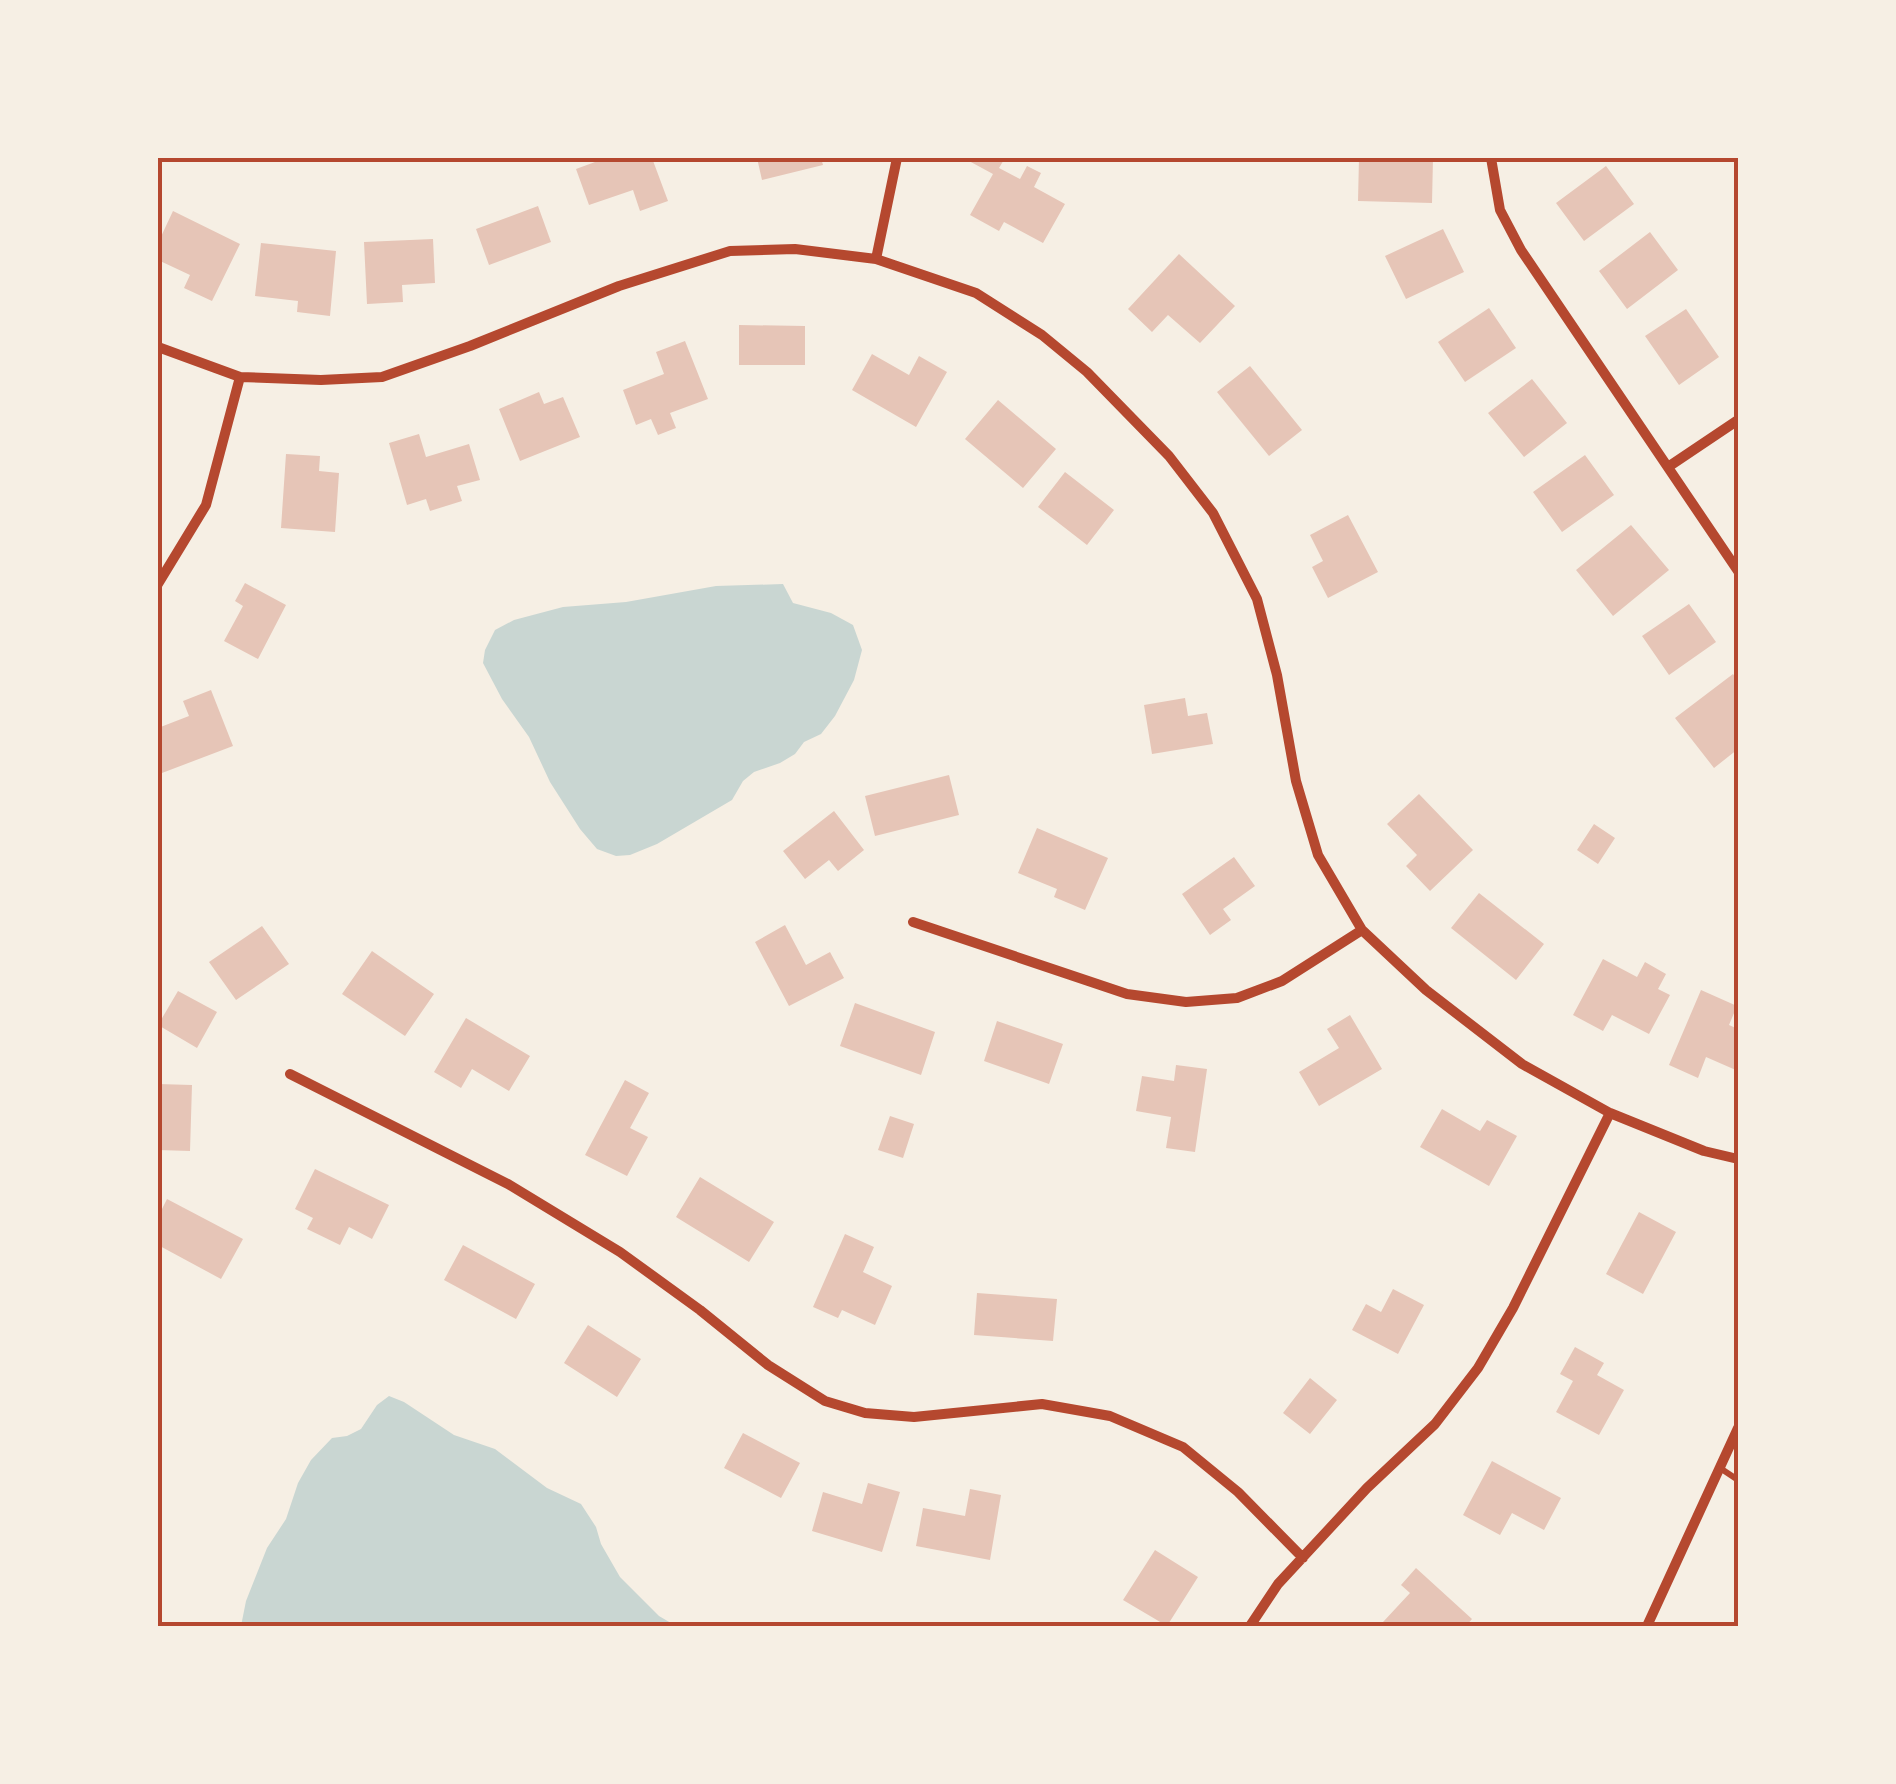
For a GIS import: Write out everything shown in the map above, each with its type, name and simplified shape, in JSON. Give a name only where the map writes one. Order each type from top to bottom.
[{"type":"street","points":[[876,259],[898,158]]},
{"type":"street","points":[[1491,158],[1500,210],[1521,250],[1738,571]]},
{"type":"street","points":[[158,347],[240,377],[382,377],[619,286],[730,251],[795,248],[876,259],[976,293],[1042,335],[1088,372],[1169,456],[1213,513],[1256,599],[1277,675],[1296,781],[1318,854],[1362,930],[1426,990],[1522,1064],[1610,1113],[1704,1151],[1738,1159]]},
{"type":"street","points":[[158,584],[206,505],[240,377]]},
{"type":"street","points":[[1668,467],[1738,420]]},
{"type":"street","points":[[913,922],[1127,994],[1186,1002],[1237,998],[1282,981],[1362,930]]},
{"type":"street","points":[[290,1074],[508,1184],[620,1252],[768,1364],[825,1401],[865,1413],[914,1417],[1042,1404],[1110,1416],[1183,1446],[1238,1492],[1303,1558]]},
{"type":"street","points":[[1250,1626],[1278,1584],[1367,1488],[1435,1424],[1478,1368],[1514,1308],[1610,1113]]},
{"type":"street","points":[[1646,1626],[1738,1428]]},
{"type":"lane","points":[[1720,1468],[1738,1480]]},
{"type":"shaded area","points":[[783,584],[793,603],[831,613],[853,625],[862,650],[854,680],[835,716],[821,734],[804,742],[795,754],[754,772],[743,781],[732,800],[657,844],[630,855],[616,856],[597,849],[550,782],[529,737],[483,663],[495,630],[514,620],[563,607],[626,602],[716,586]]},
{"type":"shaded area","points":[[389,1396],[454,1435],[495,1449],[547,1488],[581,1504],[620,1577],[659,1616],[676,1626],[241,1626],[246,1601],[267,1548],[286,1519],[311,1460],[332,1438],[361,1429],[377,1405]]},
{"type":"building","points":[[593,158],[652,158],[668,201],[640,211],[633,190],[589,205],[576,169],[595,162]]},
{"type":"building","points":[[757,158],[821,158],[823,165],[762,180]]},
{"type":"building","points":[[1005,158],[999,168],[1020,179],[1027,166],[1041,173],[1034,187],[1065,204],[1043,243],[1004,222],[999,231],[970,215],[993,174],[969,161]]},
{"type":"building","points":[[1359,158],[1433,158],[1432,203],[1358,201]]},
{"type":"building","points":[[1606,166],[1634,204],[1584,241],[1556,203]]},
{"type":"building","points":[[538,206],[551,242],[489,265],[476,229]]},
{"type":"building","points":[[173,211],[240,244],[212,301],[184,288],[190,275],[158,260],[158,243]]},
{"type":"building","points":[[1443,229],[1464,272],[1406,299],[1385,256]]},
{"type":"building","points":[[1650,232],[1678,270],[1627,309],[1599,271]]},
{"type":"building","points":[[433,239],[435,283],[402,285],[403,302],[367,304],[364,242]]},
{"type":"building","points":[[261,243],[336,251],[330,316],[297,312],[298,301],[255,296]]},
{"type":"building","points":[[1179,254],[1235,306],[1200,343],[1168,315],[1152,332],[1128,309]]},
{"type":"building","points":[[1489,308],[1516,348],[1465,382],[1438,342]]},
{"type":"building","points":[[1686,309],[1719,357],[1679,385],[1645,336]]},
{"type":"building","points":[[739,325],[805,326],[805,365],[739,365]]},
{"type":"building","points":[[685,341],[708,399],[670,413],[676,428],[658,435],[651,419],[636,425],[623,390],[664,374],[656,352]]},
{"type":"building","points":[[872,354],[909,375],[919,356],[947,372],[916,427],[852,390]]},
{"type":"building","points":[[1250,366],[1302,430],[1269,456],[1217,392]]},
{"type":"building","points":[[1532,379],[1567,423],[1524,457],[1488,413]]},
{"type":"building","points":[[539,392],[544,404],[563,397],[580,437],[520,461],[499,409]]},
{"type":"building","points":[[998,400],[1056,449],[1023,488],[965,439]]},
{"type":"building","points":[[419,434],[426,457],[469,444],[480,480],[457,486],[462,501],[430,511],[426,499],[407,505],[389,443]]},
{"type":"building","points":[[286,454],[320,456],[319,471],[339,473],[335,532],[281,528]]},
{"type":"building","points":[[1585,455],[1614,495],[1562,532],[1533,492]]},
{"type":"building","points":[[1065,472],[1114,510],[1087,545],[1038,507]]},
{"type":"building","points":[[1348,515],[1378,572],[1328,598],[1312,567],[1323,561],[1310,535]]},
{"type":"building","points":[[1631,525],[1669,570],[1613,616],[1576,570]]},
{"type":"building","points":[[245,583],[286,605],[258,659],[224,641],[243,606],[235,601]]},
{"type":"building","points":[[1689,604],[1716,642],[1669,675],[1642,636]]},
{"type":"building","points":[[1733,674],[1738,681],[1738,749],[1714,768],[1675,718]]},
{"type":"building","points":[[211,690],[233,746],[162,773],[158,762],[158,728],[189,716],[183,701]]},
{"type":"building","points":[[1185,698],[1188,716],[1207,713],[1213,744],[1152,754],[1144,705]]},
{"type":"building","points":[[949,775],[959,815],[875,836],[865,796]]},
{"type":"building","points":[[1419,794],[1473,850],[1430,891],[1406,866],[1417,855],[1387,824]]},
{"type":"building","points":[[834,811],[864,850],[838,871],[829,860],[805,879],[783,851]]},
{"type":"building","points":[[1594,824],[1615,838],[1598,864],[1577,850]]},
{"type":"building","points":[[1037,828],[1108,858],[1085,910],[1054,897],[1057,889],[1018,873]]},
{"type":"building","points":[[1234,857],[1255,886],[1223,909],[1231,920],[1210,935],[1182,894]]},
{"type":"building","points":[[1479,893],[1544,944],[1516,980],[1451,928]]},
{"type":"building","points":[[785,925],[806,965],[830,952],[844,978],[789,1006],[755,942]]},
{"type":"building","points":[[262,926],[289,964],[236,1000],[209,962]]},
{"type":"building","points":[[372,951],[434,994],[405,1036],[342,994]]},
{"type":"building","points":[[1603,959],[1637,977],[1645,962],[1666,974],[1658,989],[1670,995],[1649,1034],[1612,1015],[1603,1031],[1573,1015]]},
{"type":"building","points":[[1701,990],[1737,1006],[1729,1025],[1738,1029],[1738,1071],[1706,1057],[1698,1078],[1669,1065]]},
{"type":"building","points":[[178,991],[217,1012],[197,1048],[158,1025]]},
{"type":"building","points":[[855,1003],[935,1032],[921,1075],[840,1046]]},
{"type":"building","points":[[1350,1015],[1382,1069],[1319,1106],[1299,1072],[1339,1048],[1327,1029]]},
{"type":"building","points":[[466,1018],[530,1056],[509,1091],[472,1069],[461,1088],[434,1072]]},
{"type":"building","points":[[997,1021],[1063,1044],[1049,1084],[984,1061]]},
{"type":"building","points":[[1176,1065],[1207,1069],[1195,1152],[1166,1148],[1171,1117],[1136,1111],[1142,1076],[1174,1081]]},
{"type":"building","points":[[625,1080],[649,1093],[630,1128],[648,1137],[627,1176],[585,1155]]},
{"type":"building","points":[[158,1084],[192,1085],[190,1151],[158,1150]]},
{"type":"building","points":[[1442,1109],[1480,1131],[1487,1120],[1517,1136],[1489,1186],[1420,1147]]},
{"type":"building","points":[[890,1116],[914,1124],[903,1158],[878,1150]]},
{"type":"building","points":[[315,1169],[389,1205],[372,1239],[349,1227],[340,1245],[307,1229],[313,1218],[295,1209]]},
{"type":"building","points":[[700,1177],[774,1222],[749,1262],[676,1217]]},
{"type":"building","points":[[167,1199],[243,1239],[221,1279],[158,1245],[158,1217]]},
{"type":"building","points":[[1639,1212],[1676,1232],[1643,1294],[1606,1274]]},
{"type":"building","points":[[845,1234],[874,1247],[863,1272],[892,1286],[875,1325],[842,1310],[838,1318],[813,1307]]},
{"type":"building","points":[[463,1245],[535,1284],[516,1319],[444,1280]]},
{"type":"building","points":[[1393,1289],[1424,1305],[1398,1354],[1352,1330],[1366,1304],[1381,1312]]},
{"type":"building","points":[[977,1293],[1057,1299],[1053,1341],[974,1335]]},
{"type":"building","points":[[588,1325],[641,1359],[617,1397],[564,1363]]},
{"type":"building","points":[[1575,1347],[1604,1363],[1597,1375],[1624,1390],[1599,1435],[1556,1412],[1573,1381],[1560,1374]]},
{"type":"building","points":[[1310,1378],[1337,1400],[1310,1434],[1283,1413]]},
{"type":"building","points":[[743,1433],[800,1463],[781,1498],[724,1468]]},
{"type":"building","points":[[1492,1461],[1561,1498],[1544,1530],[1512,1513],[1500,1535],[1463,1515]]},
{"type":"building","points":[[868,1483],[900,1492],[882,1552],[812,1531],[823,1492],[862,1504]]},
{"type":"building","points":[[970,1489],[1001,1495],[990,1560],[916,1546],[923,1508],[965,1516]]},
{"type":"building","points":[[1155,1550],[1198,1577],[1167,1626],[1123,1600]]},
{"type":"building","points":[[1416,1568],[1472,1619],[1466,1626],[1389,1626],[1383,1622],[1410,1593],[1401,1585]]}]
